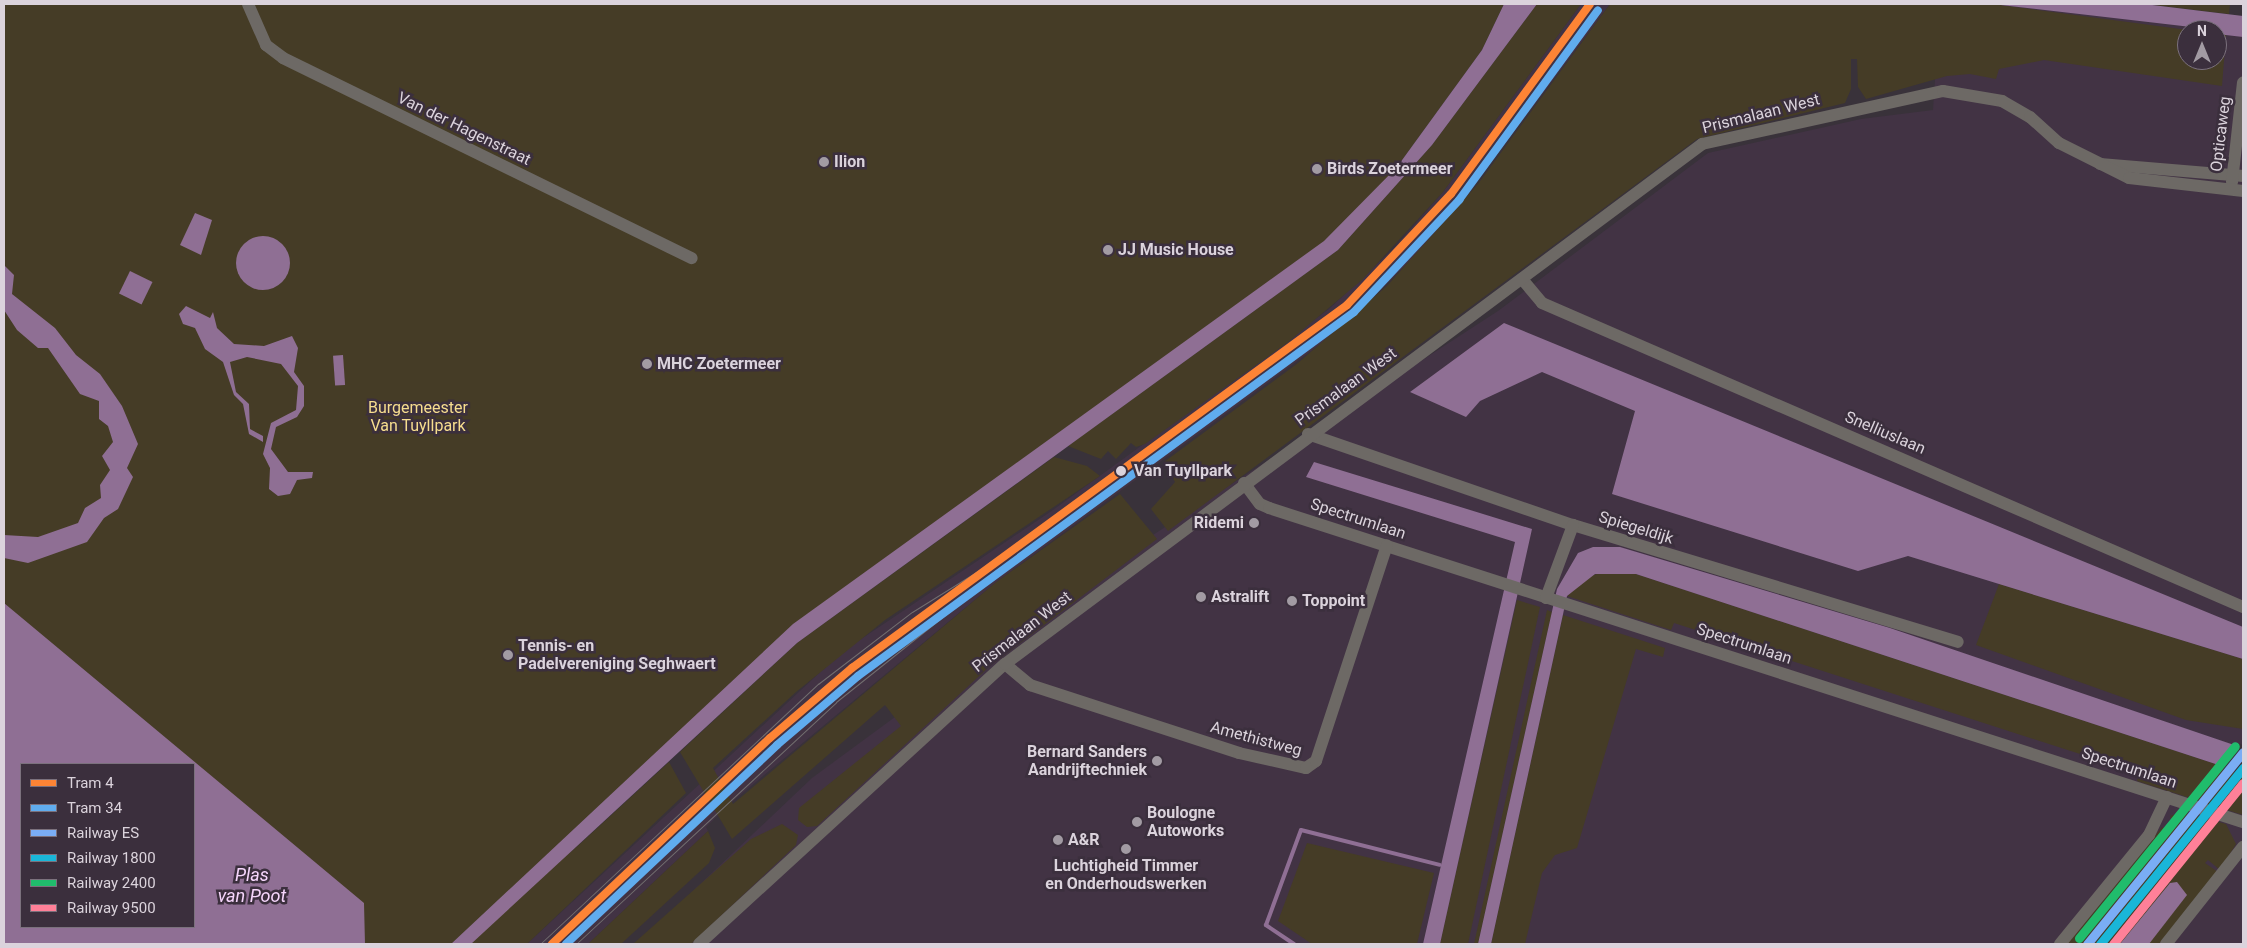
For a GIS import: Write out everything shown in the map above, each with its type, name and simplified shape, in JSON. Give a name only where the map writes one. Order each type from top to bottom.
[{"type":"street","name":"Van der Hagenstraat","points":[[248,4],[266,45],[282,58],[692,258]]},
{"type":"street","name":"Opticaweg","points":[[2237,190],[2243,83]]},
{"type":"street","name":"Prismalaan West","points":[[699,944],[1005,664],[1308,434],[1522,279],[1702,144],[1928,92],[1976,94],[2002,101],[2098,164],[2129,178],[2237,190]]},
{"type":"street","name":"Prismalaan West","points":[[2098,164],[2238,176]]},
{"type":"street","name":"Snelliuslaan","points":[[1522,279],[1542,303],[2243,607]]},
{"type":"street","name":"Spiegeldijk","points":[[1308,434],[1572,525],[1958,642]]},
{"type":"street","name":"Spectrumlaan","points":[[1244,483],[1260,504],[1269,508],[2243,822]]},
{"type":"street","points":[[1546,598],[1572,525]]},
{"type":"street","name":"Amethistweg","points":[[1005,664],[1030,684],[1248,756],[1306,768],[1316,761],[1387,545]]},
{"type":"street","points":[[2060,944],[2149,835],[2166,797]]},
{"type":"street","points":[[2166,944],[2243,847]]},
{"type":"shaded area","points":[[1581,4],[1610,4],[1438,233],[1341,329],[995,583],[733,801],[706,827],[708,831],[588,944],[527,944],[842,652],[1053,510],[1329,309],[1392,250],[1443,192]]},
{"type":"shaded area","points":[[1940,4],[2012,4],[2180,20],[2177,20],[2177,70],[2227,70],[2227,24],[2243,26],[2243,944],[637,944],[812,778],[1062,594],[1498,311],[1708,153],[1861,119],[1933,110]]},
{"type":"green space","name":"Burgemeester Van Tuyllpark","points":[[4,4],[1504,4],[1482,50],[1397,167],[1317,251],[794,630],[568,855],[669,762],[686,793],[527,944],[4,944]]},
{"type":"green space","points":[[1537,4],[1581,4],[1443,192],[1362,280],[1287,343],[1145,444],[1136,447],[1131,443],[1116,459],[1108,451],[1101,459],[1068,446],[1338,250],[1432,145]]},
{"type":"green space","points":[[1610,4],[1992,4],[2177,29],[2177,70],[2223,70],[2222,86],[2044,60],[1999,69],[1996,79],[1970,74],[1947,76],[1866,99],[1858,87],[1857,59],[1851,59],[1851,89],[1845,103],[1697,139],[1168,531],[1151,509],[1175,482],[1164,462],[1298,363],[1387,286],[1478,184]]},
{"type":"green space","points":[[2144,4],[2230,4],[2229,14]]},
{"type":"green space","points":[[1054,457],[1087,466],[1100,476],[885,620],[796,692],[713,768],[733,804],[995,583],[1120,494],[1157,539],[990,666],[817,826],[807,827],[798,820],[799,808],[901,726],[885,705],[732,839],[680,752],[797,643]]},
{"type":"green space","points":[[1606,571],[1636,574],[2243,773],[2243,815],[2137,781],[2139,773],[1674,623],[1671,630],[1567,596],[1585,578]]},
{"type":"green space","points":[[1999,584],[2243,659],[2243,729],[2186,720],[1976,645]]},
{"type":"green space","points":[[1517,600],[1540,607],[1468,944],[1440,944]]},
{"type":"green space","points":[[1547,610],[1552,612],[1478,944],[1474,944]]},
{"type":"green space","points":[[1563,615],[1665,648],[1663,657],[1636,649],[1577,848],[1555,855],[1542,873],[1525,944],[1491,944]]},
{"type":"green space","points":[[2181,812],[2226,824],[2236,844],[2220,870],[2208,860],[2205,863],[2218,872],[2159,944],[2067,944],[2162,827],[2167,831],[2173,823],[2170,816]]},
{"type":"green space","points":[[782,824],[798,835],[796,845],[691,944],[633,944],[751,839]]},
{"type":"green space","points":[[708,831],[715,848],[709,863],[621,944],[588,944]]},
{"type":"green space","points":[[1307,843],[1434,873],[1417,944],[1312,944],[1278,921]]},
{"type":"water","points":[[1504,4],[1537,4],[1432,145],[1338,250],[797,643],[471,944],[451,944],[793,624],[1324,241],[1397,167],[1482,50]]},
{"type":"water","points":[[1992,4],[2144,4],[2243,16],[2243,37],[2227,35],[2227,20],[2177,20],[2177,25]]},
{"type":"water","points":[[195,213],[212,220],[201,255],[180,245]]},
{"type":"water","points":[[258,236],[268,236],[282,244],[288,253],[290,263],[288,273],[282,282],[268,290],[258,290],[248,285],[241,278],[236,268],[236,258],[241,248],[248,241]]},
{"type":"water","points":[[4,265],[14,275],[12,294],[55,328],[76,355],[100,374],[122,406],[138,444],[127,468],[133,477],[118,509],[104,518],[87,542],[28,563],[4,558],[4,535],[38,537],[78,523],[85,508],[101,498],[100,485],[110,470],[102,456],[113,442],[108,426],[99,419],[99,401],[80,394],[48,348],[38,348],[17,330],[4,310]]},
{"type":"water","points":[[130,271],[152,282],[142,304],[119,293]]},
{"type":"water","points":[[186,306],[210,318],[213,312],[217,328],[234,344],[264,346],[292,336],[298,348],[294,372],[304,386],[304,406],[297,417],[276,427],[271,449],[288,472],[313,472],[312,478],[297,480],[290,494],[278,496],[269,489],[270,468],[263,454],[271,423],[296,410],[298,386],[281,364],[247,357],[230,362],[236,392],[249,404],[250,429],[263,436],[263,442],[249,434],[243,404],[234,395],[223,362],[205,349],[195,328],[183,324],[179,314]]},
{"type":"water","points":[[1504,323],[2243,627],[2243,659],[1908,556],[1858,571],[1612,494],[1635,411],[1542,372],[1480,401],[1466,417],[1410,392]]},
{"type":"water","points":[[343,355],[345,385],[335,386],[333,356]]},
{"type":"water","points":[[1314,462],[1532,529],[1440,944],[1423,944],[1515,542],[1306,477]]},
{"type":"water","points":[[1593,547],[1620,547],[1890,628],[2243,748],[2243,773],[1636,574],[1595,574],[1567,596],[1491,944],[1478,944],[1557,589],[1578,553]]},
{"type":"water","name":"Plas van Poot","points":[[4,603],[364,903],[365,944],[4,944]]},
{"type":"water","points":[[2177,882],[2187,895],[2149,944],[2120,944],[2170,883]]},
{"type":"pier","points":[[2238,743],[2243,745],[2243,775],[2219,768]]},
{"type":"waterway","points":[[1294,944],[1266,925],[1301,830],[1440,865]]},
{"type":"tram line","name":"4","points":[[552,944],[770,738],[852,668],[1347,305],[1451,194],[1590,4]]},
{"type":"tram line","name":"34","points":[[566,944],[777,745],[858,676],[1354,312],[1459,200],[1598,10]]},
{"type":"tram line","points":[[540,944],[818,684],[912,612],[1023,543]]},
{"type":"tram line","points":[[576,944],[836,702],[1028,549]]},
{"type":"rail line","name":"2400","points":[[2079,938],[2235,746]]},
{"type":"rail line","name":"ES","points":[[2087,944],[2243,752]]},
{"type":"rail line","name":"1800","points":[[2100,944],[2243,768]]},
{"type":"rail line","name":"9500","points":[[2113,944],[2243,783]]},
{"type":"place","name":"Ilion","points":[[824,162]]},
{"type":"place","name":"Birds Zoetermeer","points":[[1317,169]]},
{"type":"place","name":"JJ Music House","points":[[1108,250]]},
{"type":"place","name":"MHC Zoetermeer","points":[[647,364]]},
{"type":"place","name":"Van Tuyllpark","points":[[1121,471]]},
{"type":"place","name":"Ridemi","points":[[1254,523]]},
{"type":"place","name":"Astralift","points":[[1201,597]]},
{"type":"place","name":"Toppoint","points":[[1292,601]]},
{"type":"place","name":"Tennis- en Padelvereniging Seghwaert","points":[[508,655]]},
{"type":"place","name":"Bernard Sanders Aandrijftechniek","points":[[1157,761]]},
{"type":"place","name":"Boulogne Autoworks","points":[[1137,822]]},
{"type":"place","name":"A&R","points":[[1058,840]]},
{"type":"place","name":"Luchtigheid Timmer en Onderhoudswerken","points":[[1126,849]]}]
